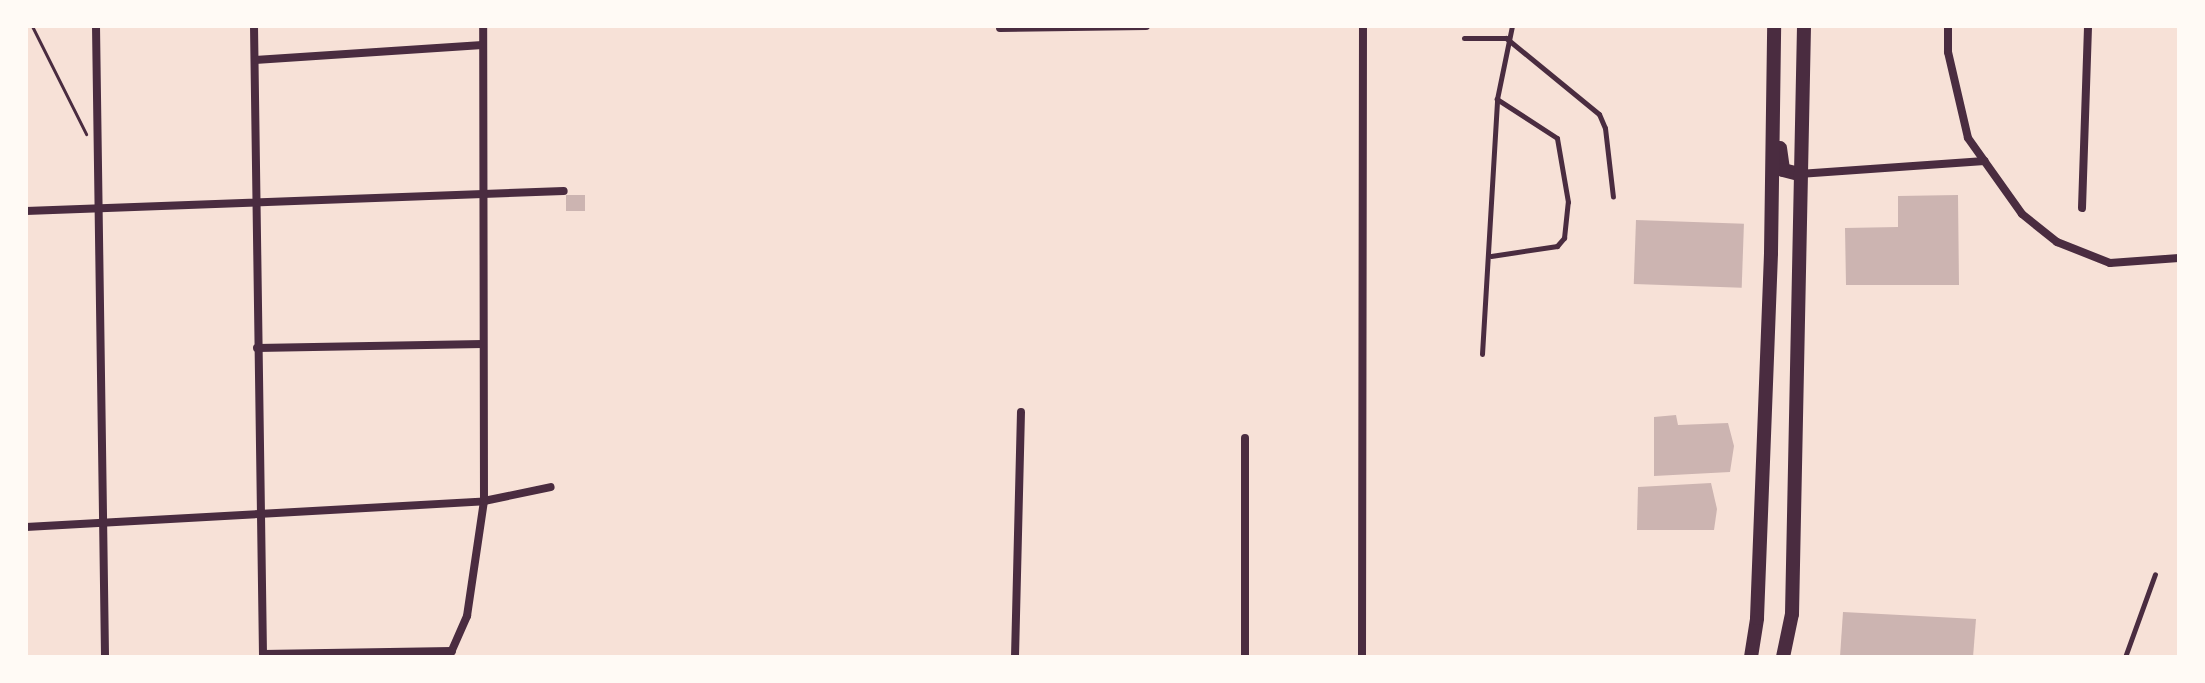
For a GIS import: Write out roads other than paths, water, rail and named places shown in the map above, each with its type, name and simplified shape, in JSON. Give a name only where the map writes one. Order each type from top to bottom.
[{"type":"main road","points":[[1751,657],[1763,478],[1774,26]]},
{"type":"main road","points":[[1783,657],[1792,614],[1804,26]]},
{"type":"main road","points":[[1773,104],[1783,170],[1799,174]]},
{"type":"street","points":[[96,26],[105,657]]},
{"type":"street","points":[[254,26],[258,512],[263,655],[450,654],[467,616],[484,501],[483,26]]},
{"type":"street","points":[[1000,28],[1146,26]]},
{"type":"street","points":[[1362,657],[1363,26]]},
{"type":"street","points":[[1948,26],[1958,102],[1968,138],[2022,214],[2057,242],[2110,263],[2179,258]]},
{"type":"street","points":[[2082,208],[2088,26]]},
{"type":"street","points":[[255,60],[483,45]]},
{"type":"street","points":[[1799,174],[1985,161]]},
{"type":"street","points":[[26,211],[101,211],[564,191]]},
{"type":"street","points":[[257,348],[483,344]]},
{"type":"street","points":[[1015,657],[1021,412]]},
{"type":"street","points":[[1245,438],[1245,657]]},
{"type":"street","points":[[26,527],[484,501],[551,487]]},
{"type":"lane","points":[[1482,354],[1491,256],[1497,99],[1506,38],[1512,26]]},
{"type":"lane","points":[[1464,38],[1506,38],[1599,114],[1605,128],[1613,197]]},
{"type":"lane","points":[[1491,256],[1557,246],[1564,238],[1568,202],[1557,138],[1497,99]]},
{"type":"lane","points":[[2125,657],[2155,574]]}]
